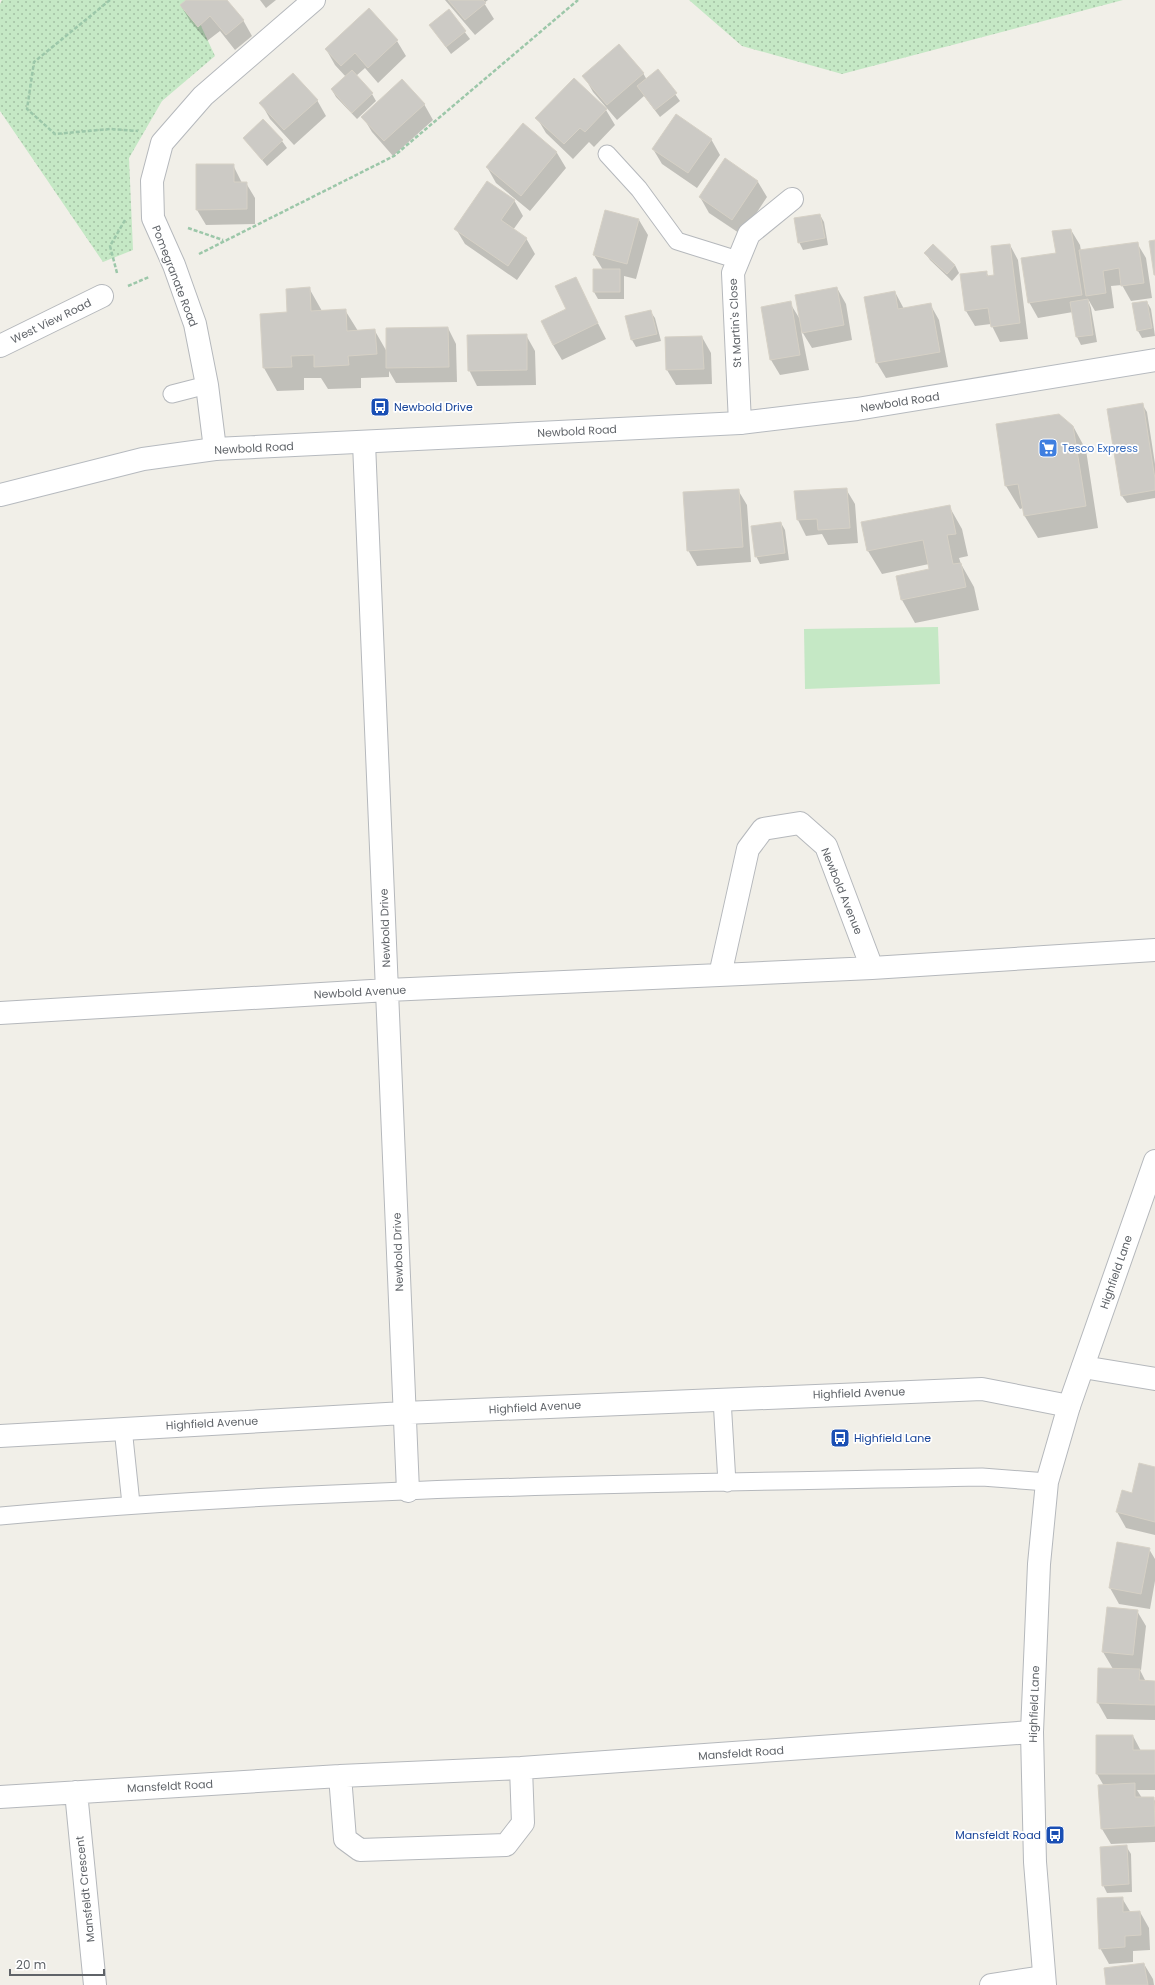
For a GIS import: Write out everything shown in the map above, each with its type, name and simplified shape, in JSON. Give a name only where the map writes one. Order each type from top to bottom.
[{"type":"street","name":"Pomegranate Road","points":[[215,449],[207,385],[195,324],[174,265],[153,218],[152,181],[162,143],[203,96],[314,0]]},
{"type":"street","name":"St Martin's Close","points":[[740,423],[732,273],[749,234],[792,199]]},
{"type":"street","name":"West View Road","points":[[0,346],[112,292]]},
{"type":"street","name":"Newbold Road","points":[[0,495],[143,459],[215,449],[364,443],[740,423],[857,409],[1155,360]]},
{"type":"street","name":"Newbold Drive","points":[[364,443],[408,1491]]},
{"type":"street","name":"Newbold Avenue","points":[[720,975],[748,849],[763,829],[800,823],[826,846],[872,968]]},
{"type":"street","name":"Newbold Avenue","points":[[0,1013],[388,990],[872,968],[1155,950]]},
{"type":"street","name":"Highfield Lane","points":[[991,1985],[1044,1981],[1035,1862],[1032,1732],[1039,1564],[1047,1482],[1069,1406],[1155,1161]]},
{"type":"street","points":[[1083,1367],[1155,1379]]},
{"type":"street","name":"Highfield Avenue","points":[[0,1436],[404,1413],[982,1389],[1069,1406]]},
{"type":"street","name":"Mansfeldt Road","points":[[0,1797],[340,1776],[521,1768],[1032,1732]]},
{"type":"street","points":[[340,1776],[345,1839],[360,1850],[506,1845],[523,1824],[521,1768]]},
{"type":"street","name":"Mansfeldt Crescent","points":[[76,1792],[95,1985]]},
{"type":"lane","points":[[607,154],[639,189],[677,241],[738,260]]},
{"type":"lane","points":[[172,394],[207,385]]},
{"type":"lane","points":[[722,1399],[728,1482]]},
{"type":"lane","points":[[123,1428],[131,1504]]},
{"type":"lane","points":[[0,1516],[131,1504],[408,1491],[982,1477],[1047,1482]]},
{"type":"path","points":[[110,0],[34,62],[27,109],[55,134],[110,129],[136,130],[162,143]]},
{"type":"path","points":[[196,255],[394,156],[578,0]]},
{"type":"path","points":[[112,292],[150,276]]},
{"type":"green space","points":[[2,0],[189,0],[215,56],[162,101],[129,158],[133,250],[103,262],[0,111],[0,4]]},
{"type":"green space","points":[[689,0],[1123,0],[842,74],[742,46]]},
{"type":"green space","points":[[938,627],[940,684],[805,689],[804,629]]},
{"type":"building","points":[[186,0],[227,0],[244,20],[226,35],[210,16],[198,27],[180,5]]},
{"type":"building","points":[[448,0],[483,0],[486,3],[465,20]]},
{"type":"building","points":[[369,8],[398,40],[368,68],[355,53],[341,66],[325,49]]},
{"type":"building","points":[[449,9],[466,31],[446,47],[429,25]]},
{"type":"building","points":[[619,44],[644,73],[607,105],[582,76]]},
{"type":"building","points":[[658,69],[677,93],[655,110],[637,86]]},
{"type":"building","points":[[352,70],[373,93],[352,113],[331,89]]},
{"type":"building","points":[[293,73],[318,100],[284,130],[259,103]]},
{"type":"building","points":[[574,78],[607,109],[585,132],[580,128],[564,144],[535,118]]},
{"type":"building","points":[[402,79],[425,104],[384,141],[361,117]]},
{"type":"building","points":[[676,114],[712,139],[688,173],[652,149]]},
{"type":"building","points":[[263,119],[283,140],[262,160],[243,138]]},
{"type":"building","points":[[523,123],[557,152],[521,196],[486,167]]},
{"type":"building","points":[[725,158],[758,181],[732,220],[699,197]]},
{"type":"building","points":[[196,164],[234,164],[234,182],[247,182],[247,209],[196,210]]},
{"type":"building","points":[[487,181],[515,200],[501,220],[527,238],[508,266],[454,229]]},
{"type":"building","points":[[605,210],[639,219],[627,264],[593,255]]},
{"type":"building","points":[[820,214],[825,238],[798,243],[794,218]]},
{"type":"building","points":[[1071,229],[1082,295],[1028,303],[1021,258],[1056,253],[1052,231]]},
{"type":"building","points":[[1155,240],[1155,275],[1154,275],[1149,241]]},
{"type":"building","points":[[1138,242],[1144,283],[1121,286],[1119,268],[1103,271],[1106,293],[1086,296],[1079,250]]},
{"type":"building","points":[[933,244],[955,265],[947,274],[924,253]]},
{"type":"building","points":[[1010,244],[1020,323],[991,327],[988,308],[965,311],[960,274],[987,271],[987,276],[994,275],[991,246]]},
{"type":"building","points":[[593,269],[620,269],[620,292],[593,292]]},
{"type":"building","points":[[576,277],[598,323],[553,345],[541,321],[566,309],[555,286]]},
{"type":"building","points":[[310,287],[311,311],[346,309],[347,331],[375,329],[377,354],[348,356],[349,365],[314,367],[314,355],[291,356],[292,367],[263,368],[260,314],[287,312],[286,289]]},
{"type":"building","points":[[837,287],[844,325],[802,333],[795,295]]},
{"type":"building","points":[[895,291],[898,309],[931,303],[940,352],[876,363],[864,297]]},
{"type":"building","points":[[1088,299],[1093,335],[1076,337],[1070,302]]},
{"type":"building","points":[[791,301],[800,355],[770,360],[761,307]]},
{"type":"building","points":[[1147,301],[1152,328],[1137,331],[1132,303]]},
{"type":"building","points":[[651,310],[657,334],[631,340],[625,316]]},
{"type":"building","points":[[448,327],[449,367],[386,368],[386,328]]},
{"type":"building","points":[[527,334],[527,370],[468,371],[467,335]]},
{"type":"building","points":[[702,336],[704,369],[666,370],[665,337]]},
{"type":"building","points":[[1143,403],[1155,479],[1155,490],[1121,496],[1107,409]]},
{"type":"building","points":[[1059,414],[1073,426],[1086,506],[1024,516],[1018,484],[1005,486],[996,424]]},
{"type":"building","points":[[847,488],[850,528],[818,530],[817,519],[797,520],[794,491]]},
{"type":"building","points":[[739,489],[743,547],[687,551],[683,492]]},
{"type":"building","points":[[950,505],[956,534],[947,535],[953,564],[961,563],[966,587],[901,600],[896,576],[929,569],[923,540],[867,551],[861,522]]},
{"type":"building","points":[[781,522],[785,553],[755,557],[751,526]]},
{"type":"building","points":[[1139,1463],[1155,1467],[1155,1522],[1116,1512],[1122,1490],[1132,1493]]},
{"type":"building","points":[[1117,1542],[1150,1548],[1141,1594],[1109,1588]]},
{"type":"building","points":[[1107,1607],[1138,1610],[1133,1655],[1102,1652]]},
{"type":"building","points":[[1098,1668],[1140,1669],[1139,1680],[1155,1681],[1155,1705],[1097,1703]]},
{"type":"building","points":[[1096,1735],[1133,1735],[1133,1750],[1155,1750],[1155,1774],[1096,1774]]},
{"type":"building","points":[[1135,1783],[1135,1797],[1154,1797],[1155,1826],[1101,1829],[1098,1785]]},
{"type":"building","points":[[1127,1845],[1129,1884],[1102,1886],[1100,1847]]},
{"type":"building","points":[[1123,1897],[1123,1912],[1140,1911],[1141,1935],[1125,1936],[1125,1947],[1099,1949],[1097,1898]]},
{"type":"building","points":[[1144,1963],[1148,1985],[1106,1985],[1104,1968]]},
{"type":"place","name":"Newbold Drive","points":[[380,407]]},
{"type":"place","name":"Tesco Express","points":[[1048,448]]},
{"type":"place","name":"Highfield Lane","points":[[840,1438]]},
{"type":"place","name":"Mansfeldt Road","points":[[1055,1835]]}]
